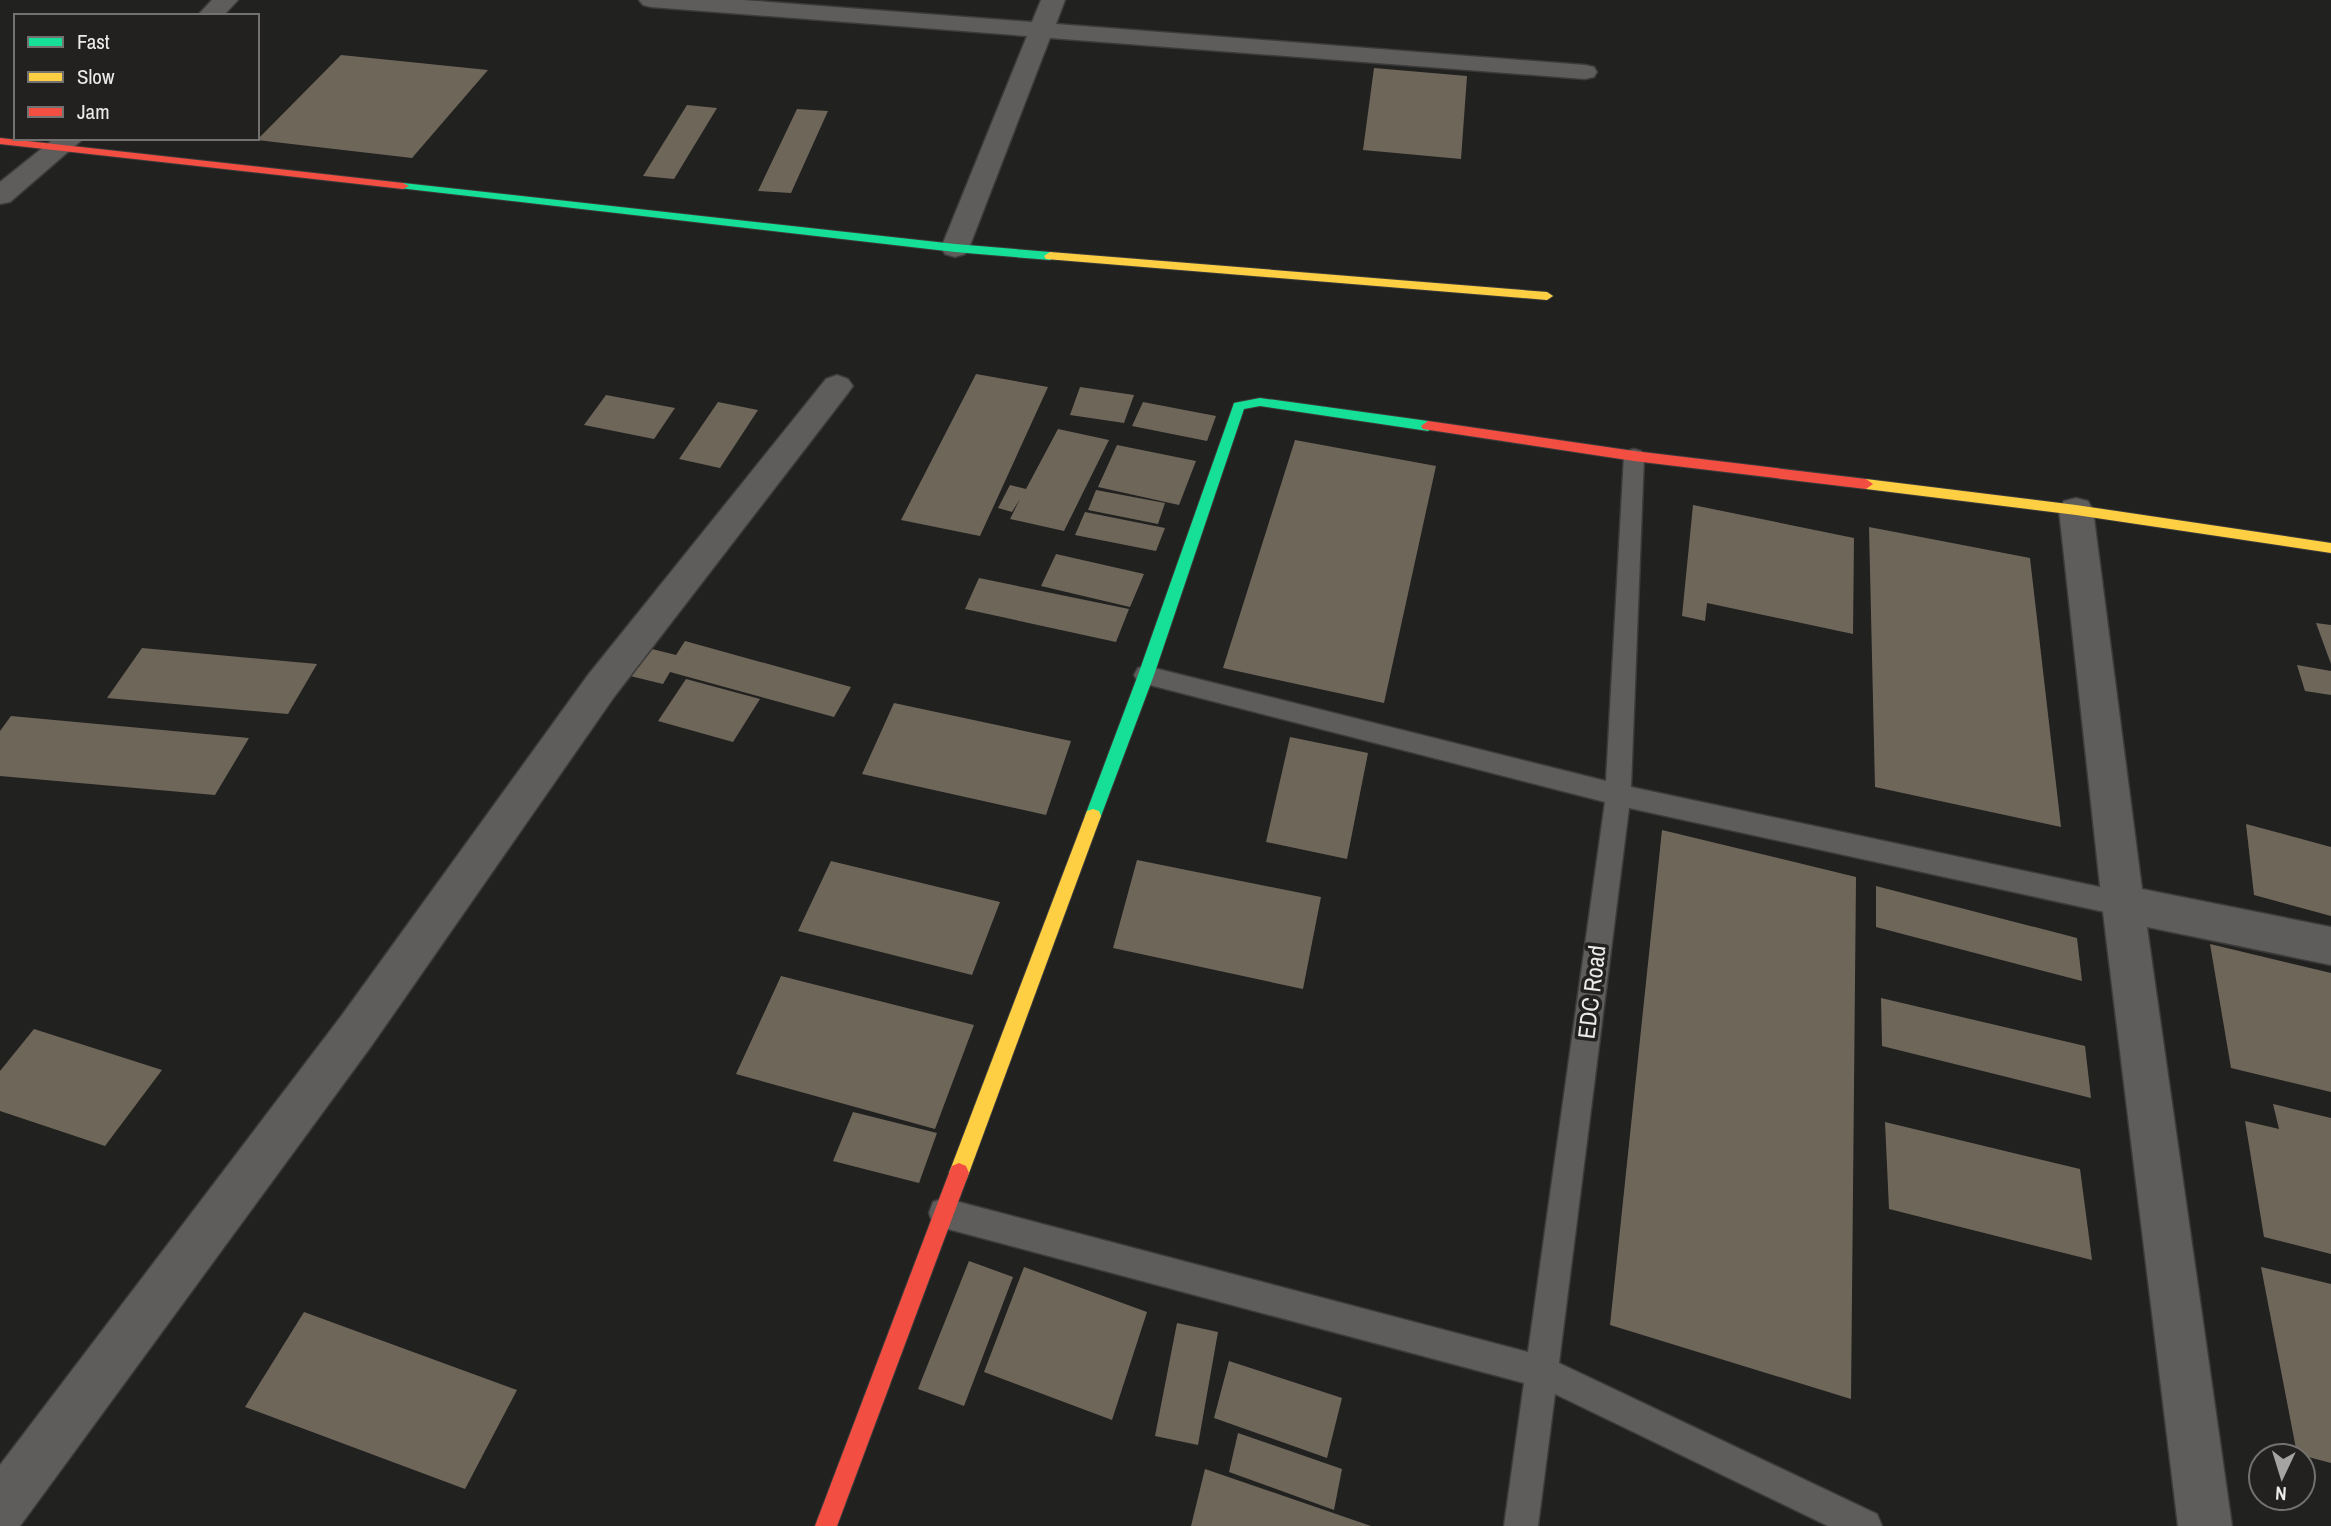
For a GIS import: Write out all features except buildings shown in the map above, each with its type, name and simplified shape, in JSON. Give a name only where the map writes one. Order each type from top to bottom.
[{"type":"street","points":[[211,14],[226,0]]},
{"type":"street","points":[[651,0],[1584,72]]},
{"type":"street","points":[[956,248],[1053,0]]},
{"type":"street","points":[[0,141],[66,143],[956,248],[1547,296]]},
{"type":"street","points":[[0,196],[66,143]]},
{"type":"street","points":[[0,1508],[357,1030],[601,687],[837,386]]},
{"type":"street","points":[[826,1526],[1146,675],[1238,406],[1260,402],[1634,456],[2076,510],[2331,548]]},
{"type":"street","points":[[2076,510],[2123,904],[2205,1526]]},
{"type":"street","points":[[2123,904],[2331,946]]},
{"type":"lane","name":"EDC Road","points":[[1521,1526],[1618,795],[1634,456]]},
{"type":"lane","points":[[1146,675],[1618,795],[2123,904]]},
{"type":"lane","points":[[944,1213],[1543,1372],[1865,1526]]},
{"type":"traffic: fast","points":[[403,186],[955,248],[1050,256]]},
{"type":"traffic: fast","points":[[1093,816],[1146,675],[1239,406],[1260,402],[1428,426]]},
{"type":"traffic: slow","points":[[1050,256],[1547,296]]},
{"type":"traffic: slow","points":[[1866,484],[2076,510],[2331,548]]},
{"type":"traffic: slow","points":[[959,1173],[1093,816]]},
{"type":"traffic: jam","points":[[0,141],[403,186]]},
{"type":"traffic: jam","points":[[1428,426],[1634,456],[1866,484]]},
{"type":"traffic: jam","points":[[826,1526],[959,1173]]}]
